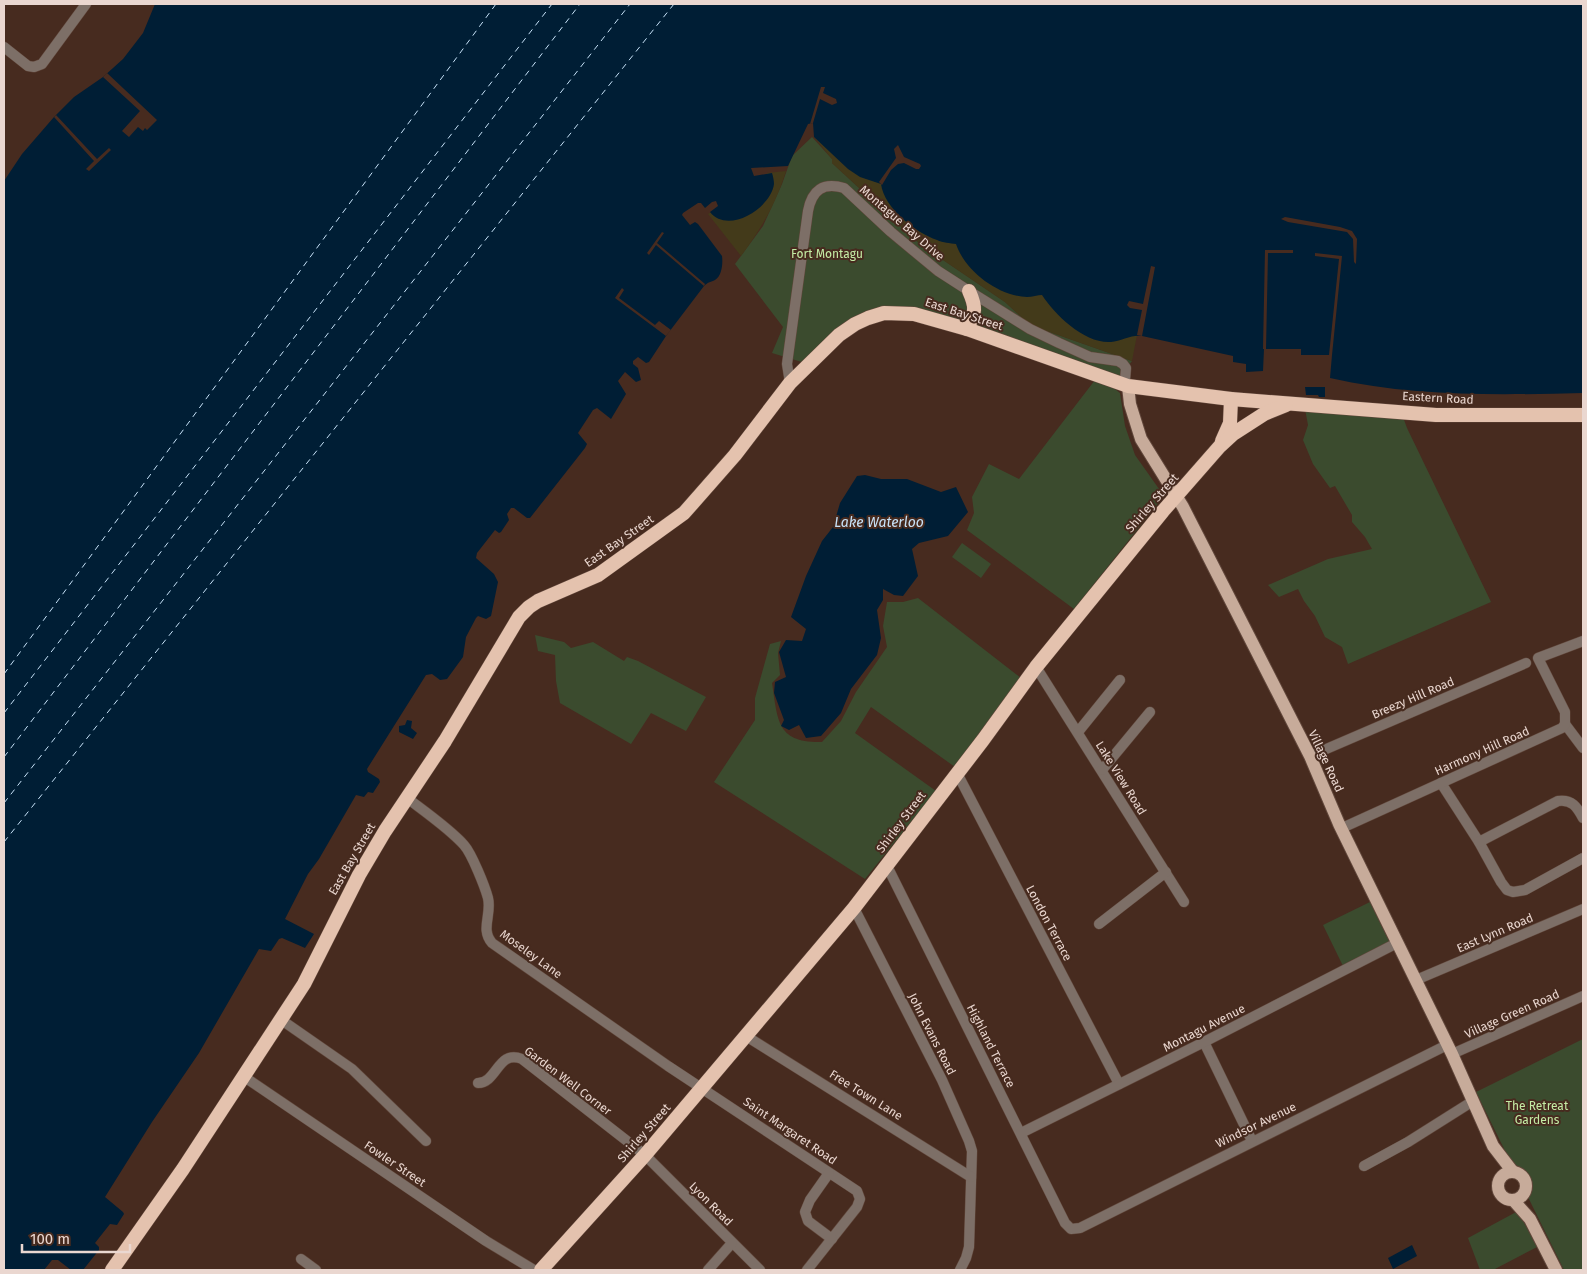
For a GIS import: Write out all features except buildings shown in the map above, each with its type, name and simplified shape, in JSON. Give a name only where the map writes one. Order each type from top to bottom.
[{"type":"highway","points":[[967,329],[973,318],[974,304],[968,291]]},
{"type":"highway","name":"East Bay Street","points":[[112,1270],[183,1169],[304,984],[359,875],[445,741],[510,632],[529,606],[598,575],[684,513],[729,462],[790,383],[839,336],[855,324],[884,313],[914,314],[967,329],[1128,386],[1231,399],[1292,403]]},
{"type":"highway","points":[[1220,446],[1230,423],[1231,399]]},
{"type":"highway","name":"Shirley Street","points":[[540,1270],[646,1155],[854,908],[1036,668],[1176,496],[1220,446],[1240,429],[1264,414],[1292,403]]},
{"type":"highway","name":"Eastern Road","points":[[1292,403],[1436,415],[1583,415]]},
{"type":"main road","name":"Village Road","points":[[1128,386],[1130,404],[1141,439],[1176,496],[1310,756],[1342,828],[1473,1101],[1495,1151],[1500,1179],[1498,1187],[1500,1194],[1505,1199],[1514,1201],[1530,1219],[1556,1270]]},
{"type":"main road","name":"Village Road","points":[[1495,1151],[1513,1172],[1520,1174],[1525,1179],[1527,1186],[1525,1193],[1530,1219]]},
{"type":"main road","points":[[1500,1179],[1506,1173],[1513,1172]]},
{"type":"main road","points":[[1514,1201],[1521,1198],[1525,1193]]},
{"type":"street","points":[[4,47],[28,66],[34,67],[42,64],[86,4]]},
{"type":"street","name":"Montague Bay Drive","points":[[790,383],[787,364],[810,200],[816,191],[824,186],[835,186],[844,188],[891,232],[938,271],[968,291],[1030,329],[1059,344],[1090,357],[1112,360],[1123,364],[1126,368],[1125,380],[1128,386]]},
{"type":"street","points":[[1583,641],[1538,658],[1565,712],[1565,724],[1583,748]]},
{"type":"street","name":"Breezy Hill Road","points":[[1310,756],[1526,663]]},
{"type":"street","name":"Lake View Road","points":[[1036,668],[1184,902]]},
{"type":"street","points":[[1078,732],[1120,680]]},
{"type":"street","points":[[1102,770],[1150,712]]},
{"type":"street","name":"Harmony Hill Road","points":[[1342,828],[1562,728],[1565,724]]},
{"type":"street","name":"London Terrace","points":[[957,773],[1119,1084]]},
{"type":"street","points":[[1440,783],[1479,842],[1500,882],[1507,890],[1513,892],[1524,890],[1583,858]]},
{"type":"street","name":"Moseley Lane","points":[[407,798],[465,846],[484,886],[488,900],[489,908],[485,931],[487,938],[492,943],[668,1066],[703,1088]]},
{"type":"street","points":[[1479,842],[1558,800],[1566,800],[1577,807],[1583,818]]},
{"type":"street","name":"Highland Terrace","points":[[887,866],[1066,1225],[1071,1229],[1078,1229]]},
{"type":"street","points":[[1098,924],[1166,872]]},
{"type":"street","name":"John Evans Road","points":[[854,908],[942,1080],[972,1151],[969,1247],[960,1270]]},
{"type":"street","name":"East Lynn Road","points":[[1416,980],[1583,909]]},
{"type":"street","name":"Montagu Avenue","points":[[1021,1133],[1397,943]]},
{"type":"street","name":"Village Green Road","points":[[1449,1050],[1583,996]]},
{"type":"street","points":[[280,1019],[352,1069],[426,1141]]},
{"type":"street","name":"Free Town Lane","points":[[746,1036],[971,1177]]},
{"type":"street","points":[[1204,1042],[1252,1141]]},
{"type":"street","name":"Windsor Avenue","points":[[1078,1229],[1252,1141],[1449,1050]]},
{"type":"street","name":"Garden Well Corner","points":[[478,1083],[487,1081],[509,1057],[515,1056],[522,1059],[646,1155]]},
{"type":"street","name":"Fowler Street","points":[[243,1076],[486,1240],[534,1270]]},
{"type":"street","name":"Saint Margaret Road","points":[[703,1088],[855,1188],[860,1199],[857,1207],[832,1239]]},
{"type":"street","points":[[1364,1166],[1408,1142],[1473,1101]]},
{"type":"street","name":"Lyon Road","points":[[646,1155],[760,1270]]},
{"type":"street","points":[[807,1270],[832,1239],[808,1221],[805,1212],[810,1200],[830,1173]]},
{"type":"street","points":[[708,1270],[732,1242]]},
{"type":"street","points":[[301,1259],[316,1270]]},
{"type":"green space","name":"Fort Montagu","points":[[812,137],[832,159],[832,163],[921,245],[1005,302],[1030,325],[1132,361],[1118,379],[963,322],[872,310],[805,363],[772,353],[783,327],[735,264],[763,226],[792,156]]},
{"type":"green space","points":[[1095,380],[1111,386],[1120,393],[1125,426],[1135,455],[1164,496],[1074,609],[967,530],[974,513],[972,497],[989,464],[1019,479]]},
{"type":"green space","points":[[1305,409],[1403,417],[1491,602],[1348,664],[1342,647],[1325,637],[1315,616],[1298,589],[1279,597],[1268,585],[1328,559],[1372,549],[1365,537],[1352,522],[1352,515],[1335,486],[1330,488],[1313,464],[1303,440],[1308,425]]},
{"type":"green space","points":[[962,543],[991,564],[981,578],[952,557]]},
{"type":"green space","points":[[918,598],[1021,678],[955,767],[871,707],[855,733],[936,791],[865,879],[714,782],[755,720],[755,698],[770,644],[781,641],[778,653],[780,675],[772,683],[778,718],[782,727],[788,734],[796,738],[822,742],[841,721],[856,692],[887,647],[883,626],[887,602],[903,602]]},
{"type":"green space","points":[[535,635],[564,642],[571,648],[593,642],[624,661],[627,657],[638,661],[706,697],[686,731],[651,713],[631,744],[560,703],[556,681],[555,655],[538,651]]},
{"type":"green space","points":[[1370,902],[1390,943],[1343,966],[1323,925]]},
{"type":"green space","name":"The Retreat Gardens","points":[[1583,1039],[1583,1270],[1564,1270],[1476,1092]]},
{"type":"green space","points":[[1518,1211],[1537,1247],[1493,1270],[1480,1270],[1468,1238]]},
{"type":"sand","points":[[817,135],[881,184],[886,183],[952,238],[1039,292],[1137,335],[1132,361],[1030,325],[1005,302],[921,245],[832,163],[832,159],[814,137]]},
{"type":"sand","points":[[786,171],[767,216],[741,256],[708,214],[767,177],[767,173]]},
{"type":"water","points":[[155,4],[1583,4],[1583,393],[1488,394],[1393,389],[1330,378],[1332,355],[1301,355],[1301,349],[1264,349],[1263,371],[1246,372],[1246,364],[1233,362],[1233,356],[1142,336],[1111,342],[1091,338],[1072,327],[1042,295],[1016,296],[994,287],[967,264],[956,244],[929,237],[911,226],[888,202],[881,184],[860,177],[848,169],[814,137],[813,123],[808,124],[788,166],[751,168],[754,176],[772,173],[774,184],[765,202],[748,216],[727,221],[718,218],[710,212],[718,206],[716,201],[705,208],[701,203],[698,203],[683,213],[682,215],[690,225],[695,222],[698,224],[722,256],[719,276],[704,286],[649,362],[646,363],[638,357],[633,361],[633,364],[638,368],[641,380],[636,382],[625,372],[618,381],[626,394],[611,419],[597,408],[593,410],[578,433],[587,444],[585,448],[530,518],[511,508],[507,514],[509,520],[501,532],[499,533],[495,530],[477,553],[476,558],[494,574],[498,582],[491,616],[486,619],[478,616],[476,618],[466,637],[463,657],[447,679],[440,680],[432,674],[426,675],[367,769],[380,782],[373,793],[368,792],[364,797],[356,795],[319,859],[308,874],[285,919],[314,934],[305,948],[282,938],[279,939],[271,951],[259,949],[199,1053],[152,1122],[105,1197],[124,1214],[117,1225],[110,1224],[95,1243],[99,1250],[83,1270],[71,1270],[58,1260],[52,1260],[44,1270],[4,1270],[4,181],[22,154],[54,117],[74,97],[103,77],[123,59],[143,33]]},
{"type":"water","points":[[1305,387],[1325,387],[1325,397],[1306,395]]},
{"type":"water","name":"Lake Waterloo","points":[[865,475],[881,479],[907,479],[941,492],[956,487],[968,512],[948,536],[919,543],[912,549],[918,576],[903,596],[894,595],[883,589],[883,600],[877,610],[881,638],[877,655],[851,689],[841,713],[821,736],[806,738],[799,725],[789,730],[781,726],[784,720],[774,693],[775,682],[786,677],[779,652],[786,640],[802,641],[806,629],[791,617],[806,576],[822,541],[833,527],[840,503],[857,476]]},
{"type":"water","points":[[407,720],[412,721],[411,728],[417,733],[413,739],[399,732],[399,726],[405,725]]},
{"type":"water","points":[[1412,1245],[1417,1256],[1393,1269],[1388,1258]]},
{"type":"pier","points":[[107,73],[157,120],[147,130],[145,128],[143,131],[138,127],[129,137],[122,131],[140,111],[103,77]]},
{"type":"pier","points":[[821,87],[825,87],[823,93],[836,99],[837,103],[832,105],[820,99],[813,123],[810,124]]},
{"type":"pier","points":[[56,115],[97,159],[109,148],[111,150],[89,171],[86,169],[94,161],[54,117]]},
{"type":"pier","points":[[898,145],[904,157],[921,166],[919,169],[916,169],[904,163],[898,164],[891,170],[882,185],[879,182],[896,158],[894,149]]},
{"type":"pier","points":[[1285,217],[1352,231],[1357,239],[1356,264],[1354,262],[1353,239],[1347,232],[1288,222],[1281,219]]},
{"type":"pier","points":[[662,232],[664,233],[657,243],[705,284],[704,286],[656,245],[649,255],[647,253]]},
{"type":"pier","points":[[1265,250],[1293,250],[1293,253],[1268,253],[1266,349],[1263,349]]},
{"type":"pier","points":[[1315,253],[1342,256],[1332,355],[1329,355],[1339,259],[1315,256]]},
{"type":"pier","points":[[1151,266],[1155,267],[1142,336],[1137,335],[1142,310],[1130,308],[1127,305],[1129,301],[1143,304]]},
{"type":"pier","points":[[622,288],[624,290],[619,298],[655,325],[659,321],[671,330],[666,336],[615,298]]},
{"type":"ferry route","points":[[4,674],[496,4]]},
{"type":"ferry route","points":[[4,713],[552,4]]},
{"type":"ferry route","points":[[4,757],[580,4]]},
{"type":"ferry route","points":[[4,803],[630,4]]},
{"type":"ferry route","points":[[4,842],[674,4]]}]
